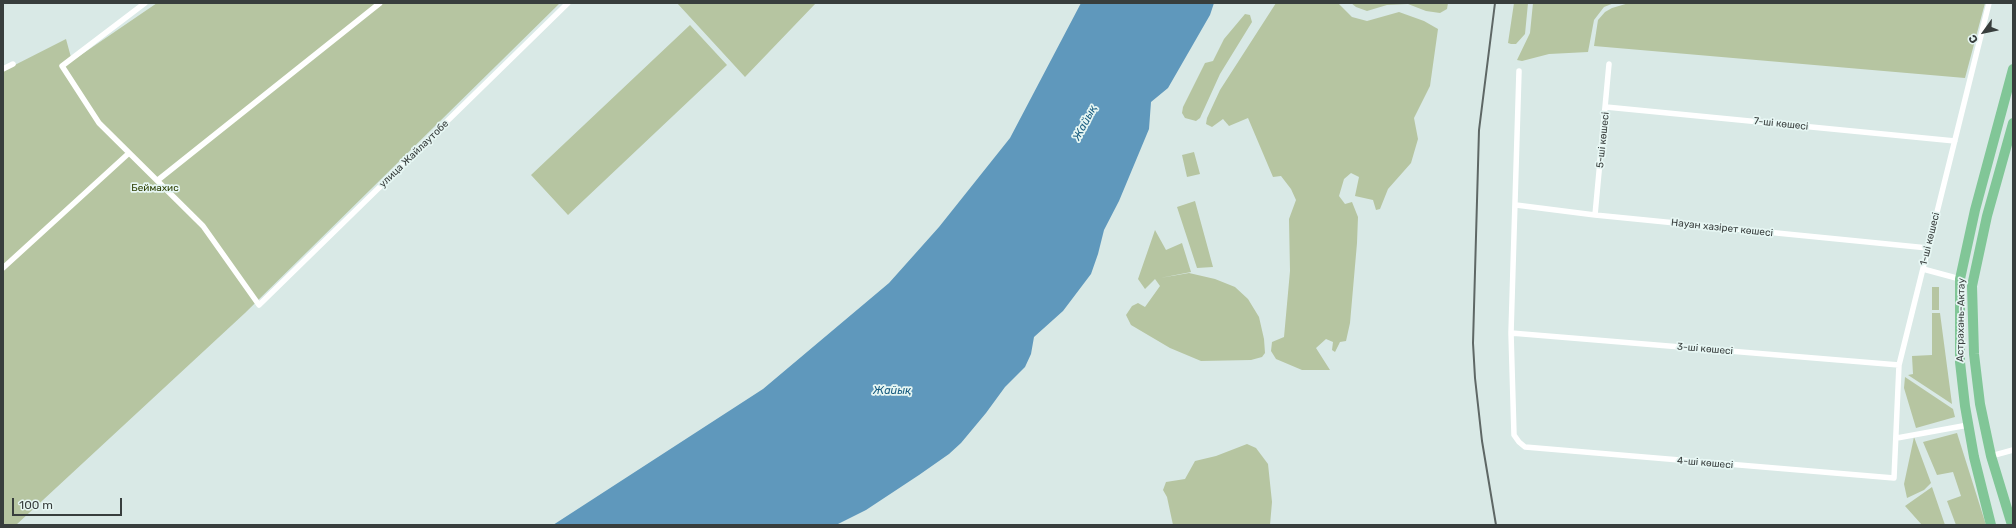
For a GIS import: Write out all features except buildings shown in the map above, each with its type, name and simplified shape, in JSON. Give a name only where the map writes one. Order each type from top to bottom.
[{"type":"highway","name":"Астрахань-Актау","points":[[1991,525],[1968,425],[1960,362],[1960,279],[1975,210],[2013,69]]},
{"type":"highway","points":[[2012,525],[1991,456],[1980,404],[1974,354],[1972,286],[1988,216],[2013,123]]},
{"type":"street","points":[[145,3],[62,66],[99,123],[158,180],[380,3]]},
{"type":"street","name":"улица Жайлаутобе","points":[[158,180],[203,226],[259,305],[568,3]]},
{"type":"street","name":"1-шi көшесі","points":[[1894,478],[1899,365],[1990,3]]},
{"type":"street","points":[[3,69],[13,64]]},
{"type":"street","name":"5-шi көшесі","points":[[1595,215],[1609,64]]},
{"type":"street","points":[[1512,333],[1519,71]]},
{"type":"street","name":"7-шi көшесі","points":[[1606,107],[1955,141]]},
{"type":"street","points":[[3,268],[129,153]]},
{"type":"street","name":"Науан хазірет көшесі","points":[[1516,205],[1595,215],[1928,248]]},
{"type":"street","points":[[1923,269],[1960,279]]},
{"type":"street","name":"3-шi көшесі","points":[[1512,333],[1899,365]]},
{"type":"street","name":"4-шi көшесі","points":[[1512,333],[1514,435],[1525,447],[1894,478]]},
{"type":"street","points":[[1896,438],[1968,425]]},
{"type":"street","points":[[1991,456],[2013,450]]},
{"type":"green space","name":"Беймахис","points":[[157,3],[560,3],[245,313],[16,525],[3,525],[3,71],[66,39],[72,61]]},
{"type":"green space","points":[[677,3],[816,3],[745,77]]},
{"type":"green space","points":[[1276,3],[1338,3],[1352,17],[1367,21],[1399,12],[1424,21],[1438,29],[1430,86],[1414,118],[1418,139],[1411,163],[1388,189],[1380,209],[1376,210],[1373,200],[1355,196],[1359,177],[1351,173],[1344,179],[1339,196],[1345,204],[1352,202],[1358,217],[1357,243],[1350,323],[1346,341],[1340,342],[1335,352],[1332,350],[1333,342],[1326,339],[1316,348],[1330,370],[1302,370],[1276,359],[1271,351],[1272,342],[1284,337],[1290,271],[1289,219],[1296,200],[1291,189],[1281,176],[1273,177],[1248,118],[1229,126],[1223,119],[1212,127],[1206,124],[1207,118],[1220,90]]},
{"type":"green space","points":[[1351,3],[1448,3],[1447,9],[1440,13],[1426,11],[1408,4],[1387,5],[1367,11],[1356,7]]},
{"type":"green space","points":[[1514,3],[1528,3],[1525,34],[1516,44],[1511,44],[1508,43]]},
{"type":"green space","points":[[1533,3],[1614,3],[1604,7],[1594,20],[1588,52],[1549,54],[1522,61],[1517,60],[1530,33]]},
{"type":"green space","points":[[1629,3],[1985,3],[1965,78],[1594,46],[1598,20],[1605,12],[1612,8]]},
{"type":"green space","points":[[1245,14],[1250,15],[1252,22],[1220,74],[1200,118],[1196,121],[1185,118],[1182,113],[1183,107],[1205,63],[1213,61],[1224,39]]},
{"type":"green space","points":[[690,25],[727,65],[568,215],[531,175]]},
{"type":"green space","points":[[1194,152],[1200,174],[1187,177],[1182,155]]},
{"type":"green space","points":[[1195,201],[1213,267],[1197,268],[1177,207]]},
{"type":"green space","points":[[1155,230],[1166,250],[1182,243],[1191,272],[1160,278],[1189,273],[1215,279],[1235,287],[1248,299],[1259,317],[1264,339],[1265,353],[1262,357],[1251,360],[1201,361],[1170,348],[1131,325],[1126,315],[1132,306],[1138,303],[1145,307],[1160,286],[1155,279],[1145,289],[1138,279]]},
{"type":"green space","points":[[1932,287],[1939,287],[1939,310],[1932,310]]},
{"type":"green space","points":[[1932,313],[1940,313],[1952,404],[1908,375],[1913,374],[1912,356],[1932,355]]},
{"type":"green space","points":[[1905,377],[1953,409],[1955,417],[1916,428],[1904,388]]},
{"type":"green space","points":[[1957,433],[1986,525],[1956,525],[1947,501],[1961,496],[1953,472],[1937,475],[1923,442]]},
{"type":"green space","points":[[1914,437],[1931,483],[1924,490],[1907,498],[1904,484]]},
{"type":"green space","points":[[1247,444],[1256,448],[1268,464],[1272,502],[1270,525],[1173,525],[1167,497],[1163,490],[1166,482],[1185,479],[1195,461],[1216,456]]},
{"type":"green space","points":[[1932,487],[1945,525],[1922,525],[1905,506]]},
{"type":"water","name":"Жайық","points":[[1081,3],[1214,3],[1210,15],[1168,88],[1151,102],[1149,129],[1119,201],[1104,230],[1091,274],[1063,311],[1034,337],[1031,354],[1025,367],[1005,387],[961,443],[949,454],[866,510],[836,525],[553,525],[763,389],[889,283],[939,227],[1010,138]]},
{"type":"railway","points":[[1495,3],[1479,130],[1473,343],[1475,378],[1482,441],[1496,525]]}]
